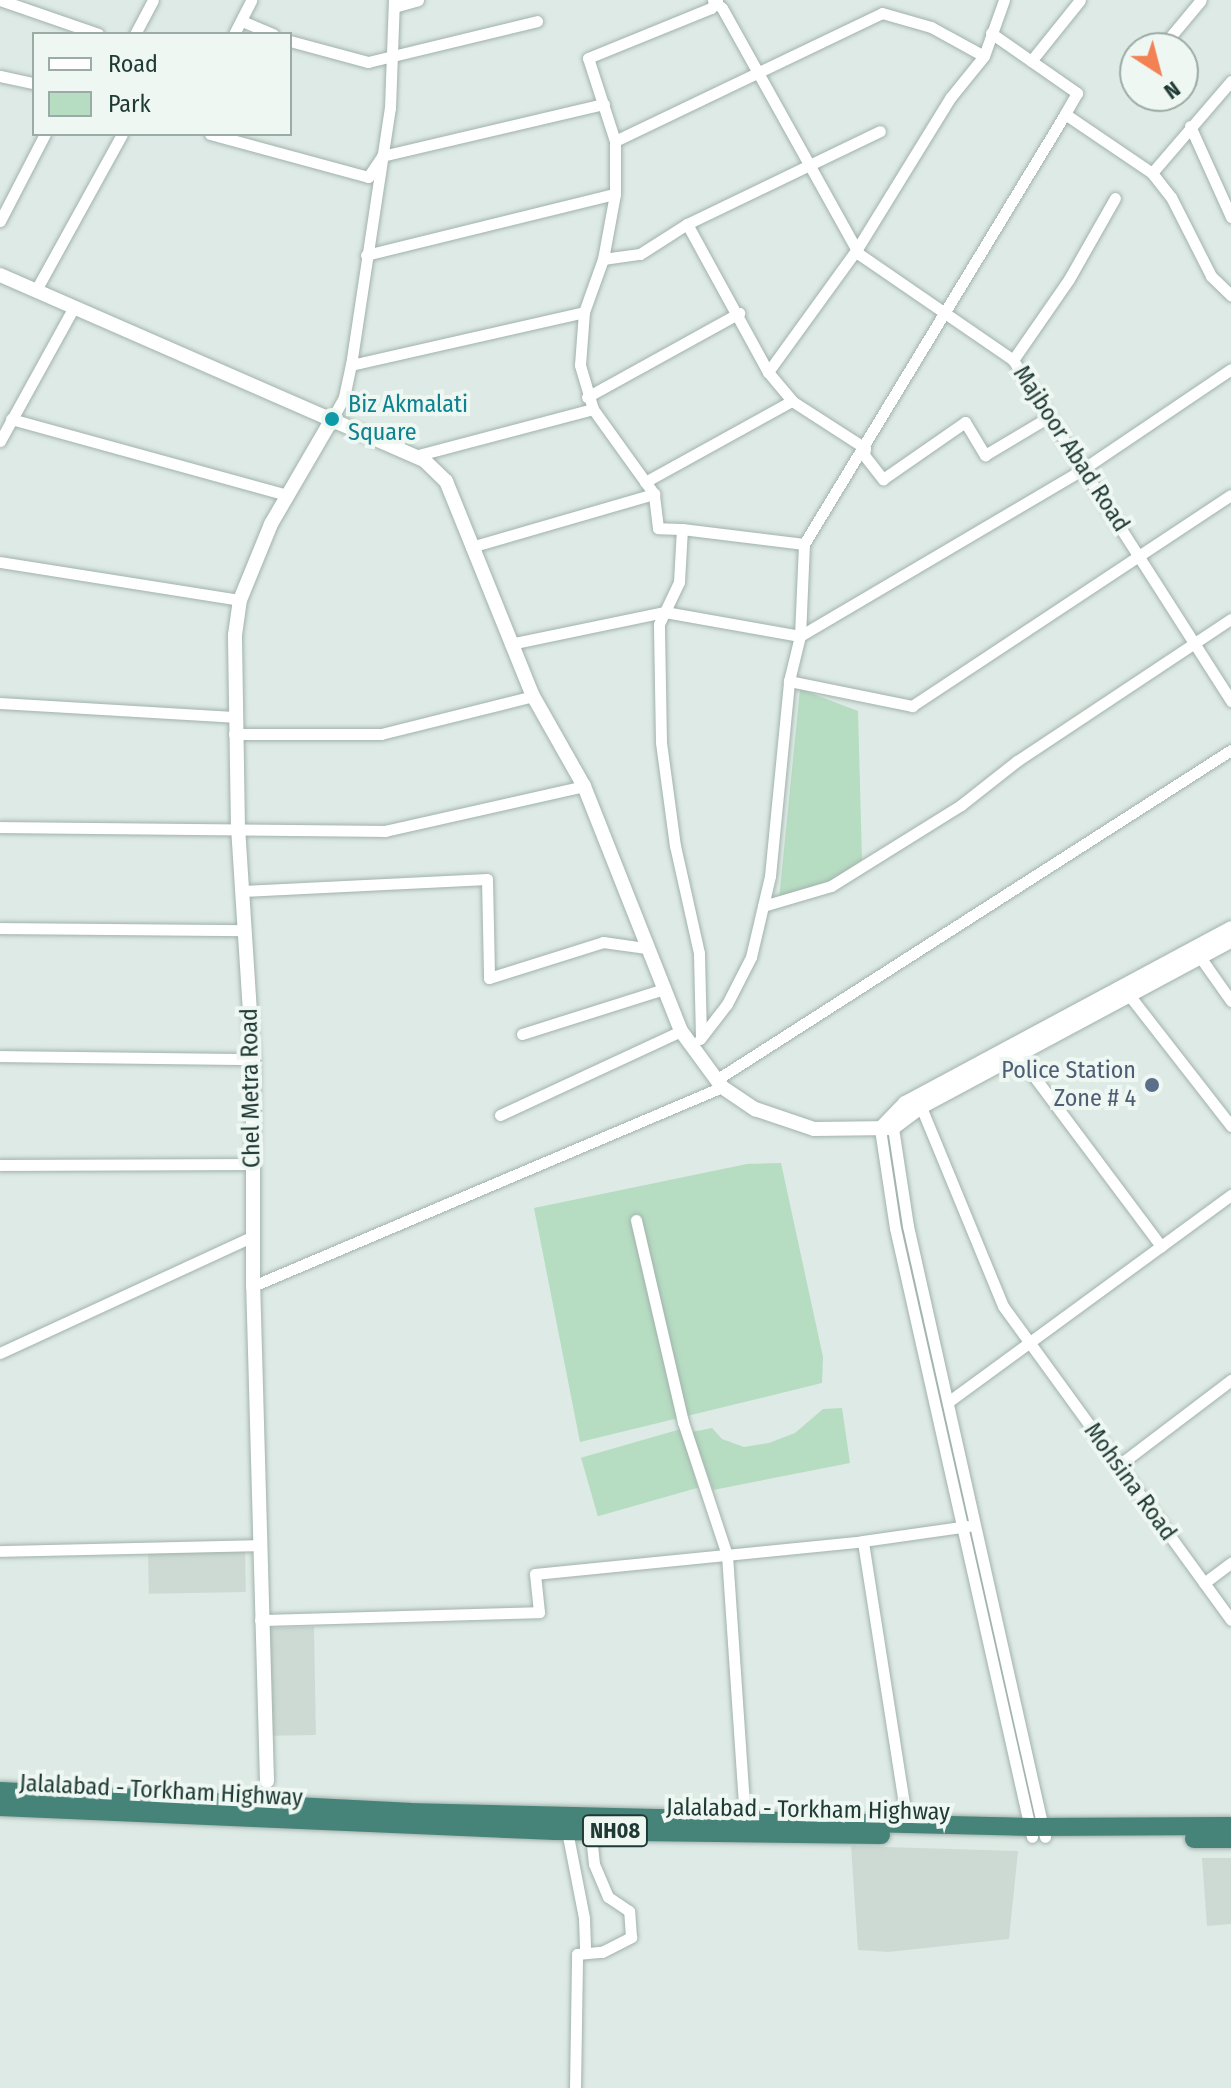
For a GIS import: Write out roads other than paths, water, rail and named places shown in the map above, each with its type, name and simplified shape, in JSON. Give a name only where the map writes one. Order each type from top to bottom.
[{"type":"highway","name":"Jalalabad - Torkham Highway","points":[[0,1791],[590,1824],[1231,1838]]},
{"type":"highway","name":"Jalalabad - Torkham Highway","points":[[0,1807],[567,1831],[590,1824]]},
{"type":"highway","name":"Jalalabad - Torkham Highway","points":[[668,1825],[745,1820],[907,1823],[1038,1832],[1231,1826]]},
{"type":"highway","name":"Jalalabad - Torkham Highway","points":[[1158,1828],[1231,1838]]},
{"type":"street","points":[[0,0],[92,32]]},
{"type":"street","points":[[136,32],[153,0]]},
{"type":"street","points":[[235,32],[251,0]]},
{"type":"street","points":[[332,419],[344,397],[351,365],[390,108],[389,55],[394,4],[418,0]]},
{"type":"street","points":[[768,372],[857,249],[950,98],[984,56],[1004,0]]},
{"type":"street","points":[[1031,61],[1080,0]]},
{"type":"street","points":[[1174,32],[1201,0]]},
{"type":"street","points":[[715,1],[711,8],[588,58],[615,141],[615,194],[603,259],[584,312],[580,365],[593,409],[654,494],[658,528],[804,544]]},
{"type":"street","name":"Majboor Abad Road","points":[[715,1],[722,8],[857,249],[1013,360],[1080,471],[1142,556],[1193,644],[1231,701]]},
{"type":"street","points":[[615,141],[882,13],[931,27],[984,56]]},
{"type":"street","points":[[242,21],[268,32]]},
{"type":"street","points":[[292,42],[368,62],[537,21]]},
{"type":"street","points":[[697,1043],[727,1004],[751,957],[763,906],[789,681],[800,636],[804,544],[865,448],[942,312],[1077,93],[991,33]]},
{"type":"street","points":[[0,76],[32,83]]},
{"type":"street","points":[[1152,173],[1231,81]]},
{"type":"street","points":[[217,136],[368,177],[382,156],[604,104]]},
{"type":"street","points":[[1065,114],[1152,173],[1171,197],[1211,276],[1231,295]]},
{"type":"street","points":[[1190,126],[1231,217]]},
{"type":"street","points":[[603,259],[640,254],[687,224],[880,131]]},
{"type":"street","points":[[0,221],[44,136]]},
{"type":"street","points":[[36,290],[121,136]]},
{"type":"street","points":[[366,255],[615,194]]},
{"type":"street","points":[[1013,360],[1069,279],[1115,198]]},
{"type":"street","points":[[687,224],[739,313],[768,372],[792,401],[865,448]]},
{"type":"street","points":[[0,275],[415,456],[446,481],[533,696],[584,786],[645,948],[681,1031],[697,1043],[719,1083],[792,1125],[847,1132],[887,1128],[1231,941]]},
{"type":"street","points":[[0,441],[74,307]]},
{"type":"street","points":[[351,365],[584,312]]},
{"type":"street","points":[[587,397],[739,313]]},
{"type":"street","points":[[510,644],[665,612],[800,636],[1080,471],[1231,369]]},
{"type":"street","points":[[645,482],[792,401]]},
{"type":"street","points":[[415,456],[593,409]]},
{"type":"street","points":[[865,448],[864,455],[883,479],[965,422],[985,455],[1047,418]]},
{"type":"street","points":[[11,419],[286,495]]},
{"type":"street","name":"Chel Metra Road","points":[[267,1781],[260,1620],[253,1286],[253,1059],[234,717],[240,600],[286,495],[332,419]]},
{"type":"street","points":[[471,547],[654,494]]},
{"type":"street","points":[[789,681],[912,706],[1231,495]]},
{"type":"street","points":[[682,529],[679,582],[659,624],[661,742],[675,846],[699,953],[697,1043]]},
{"type":"street","points":[[0,562],[240,600]]},
{"type":"street","points":[[763,906],[831,886],[961,805],[1017,761],[1231,619]]},
{"type":"street","points":[[234,734],[381,734],[533,696]]},
{"type":"street","points":[[0,703],[234,717]]},
{"type":"street","points":[[253,1286],[719,1083],[1231,750]]},
{"type":"street","points":[[0,827],[385,831],[584,786]]},
{"type":"street","points":[[243,891],[487,879],[489,978],[603,942],[645,948]]},
{"type":"street","points":[[0,928],[245,930]]},
{"type":"street","points":[[1030,1794],[962,1527],[939,1422],[925,1330],[901,1227],[887,1128],[882,1121],[905,1103],[1231,928]]},
{"type":"street","points":[[1200,957],[1231,1001]]},
{"type":"street","points":[[522,1034],[664,989]]},
{"type":"street","points":[[1129,995],[1231,1126]]},
{"type":"street","points":[[500,1115],[681,1031]]},
{"type":"street","points":[[1018,1055],[1161,1246]]},
{"type":"street","points":[[0,1056],[253,1059]]},
{"type":"street","name":"Mohsina Road","points":[[921,1107],[1003,1306],[1231,1620]]},
{"type":"street","points":[[0,1165],[252,1164]]},
{"type":"street","points":[[948,1402],[1231,1195]]},
{"type":"street","points":[[636,1220],[683,1422],[727,1555],[745,1820]]},
{"type":"street","points":[[0,1353],[253,1236]]},
{"type":"street","points":[[925,1330],[948,1402],[976,1525],[1038,1832]]},
{"type":"street","points":[[1119,1465],[1231,1380]]},
{"type":"street","points":[[939,1422],[952,1419]]},
{"type":"street","points":[[260,1620],[539,1612],[535,1574],[863,1541],[976,1525]]},
{"type":"street","points":[[863,1541],[907,1823]]},
{"type":"street","points":[[0,1551],[259,1545]]},
{"type":"street","points":[[1204,1583],[1231,1563]]},
{"type":"street","points":[[244,1803],[267,1781],[290,1807]]},
{"type":"street","points":[[575,2088],[577,1954],[602,1952],[631,1937],[629,1911],[608,1897],[594,1864],[590,1824]]},
{"type":"street","points":[[567,1831],[584,1918],[585,1953]]},
{"type":"place","name":"Biz Akmalati Square","points":[[332,419]]},
{"type":"place","name":"Police Station Zone # 4","points":[[1152,1085]]}]
